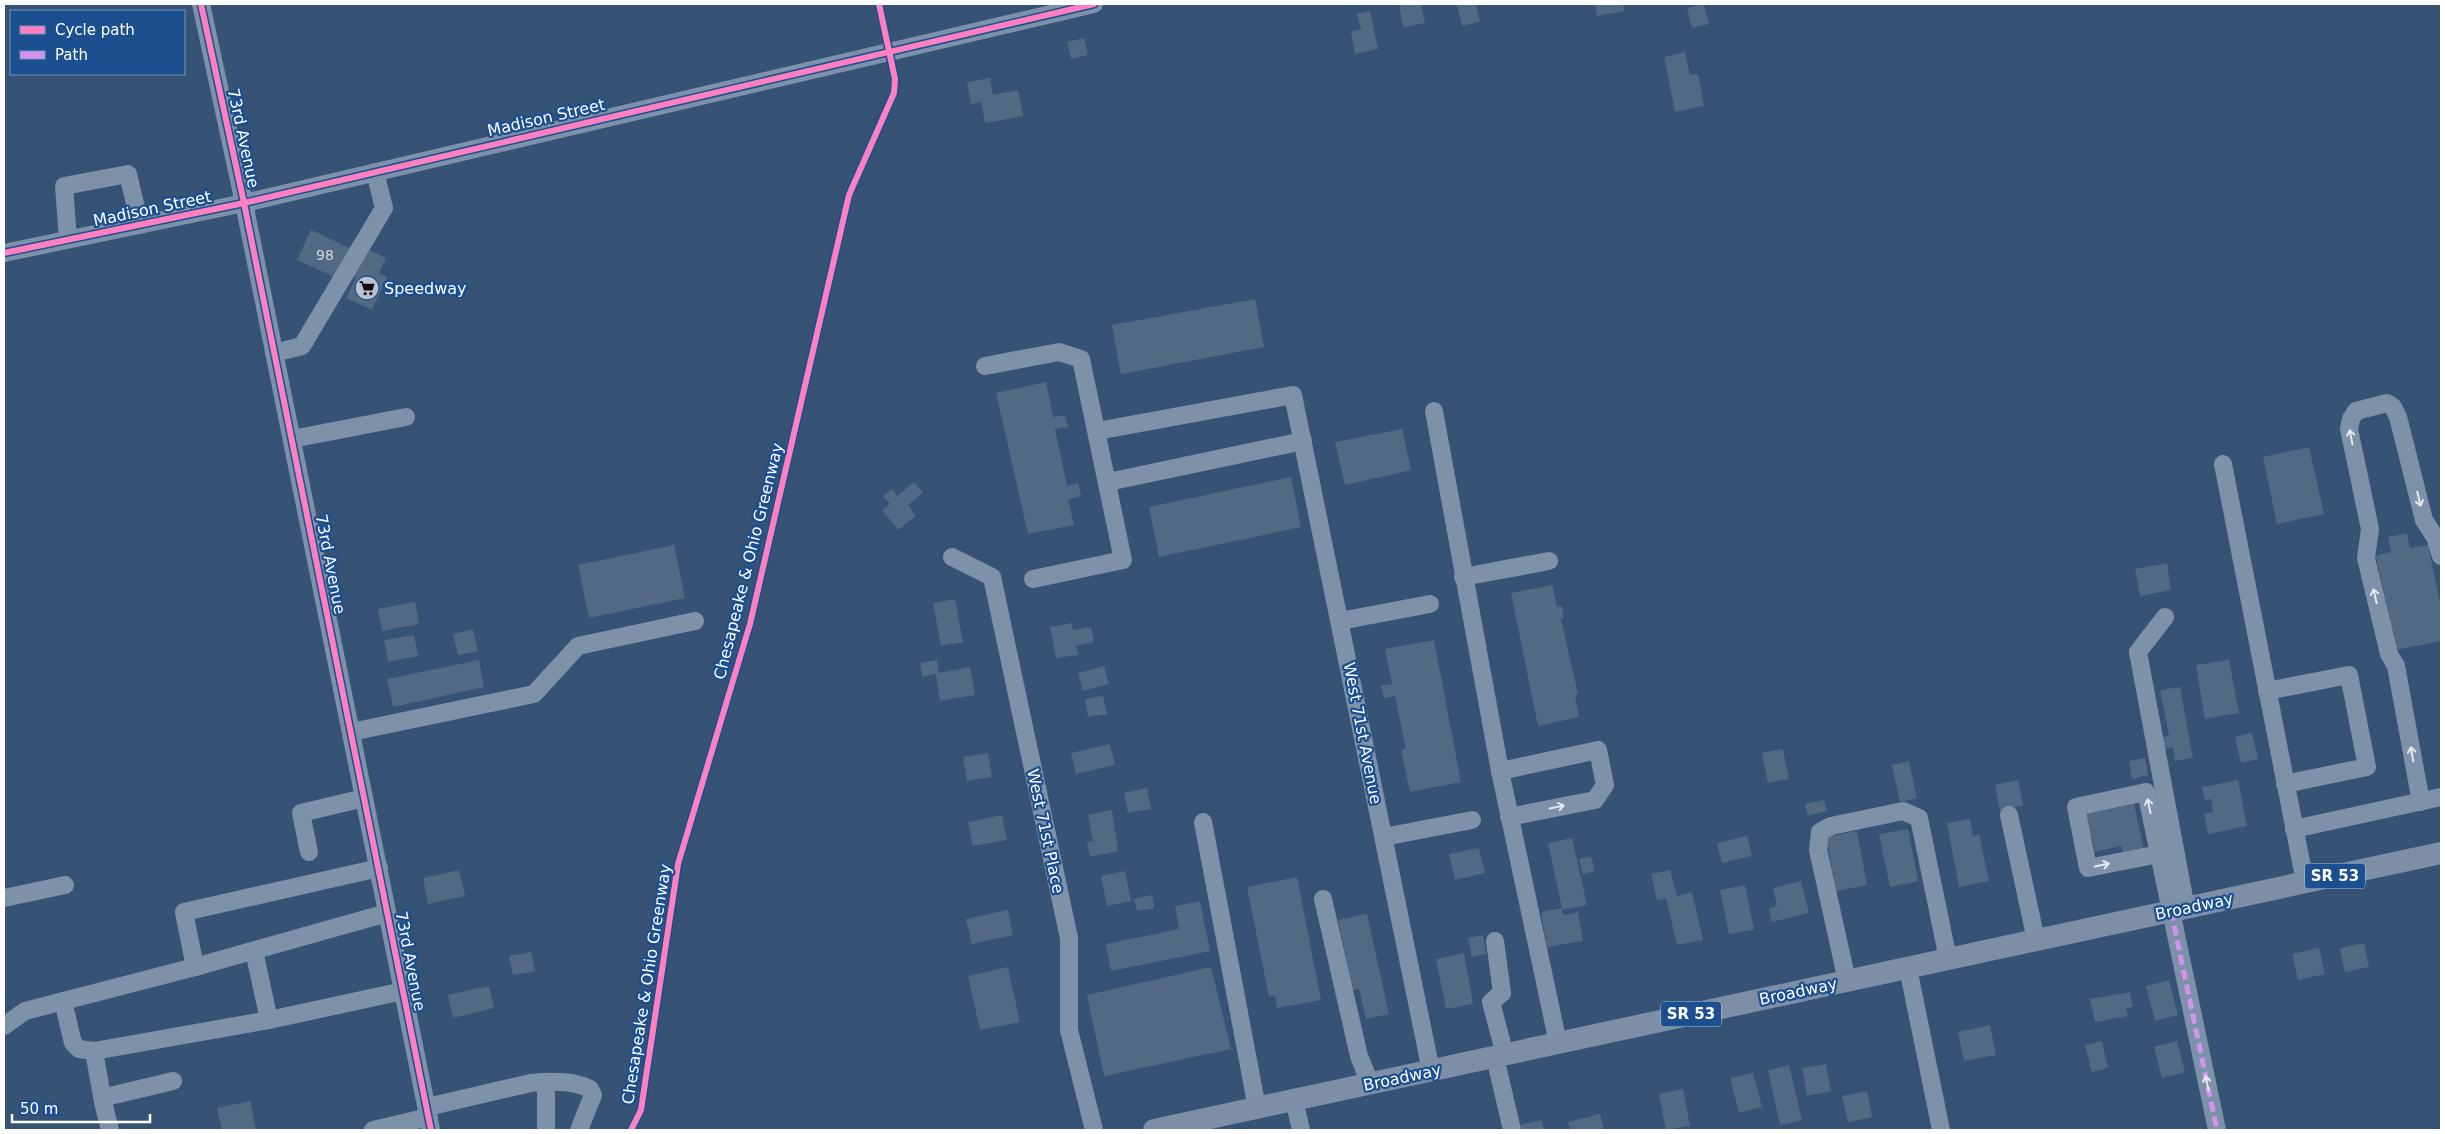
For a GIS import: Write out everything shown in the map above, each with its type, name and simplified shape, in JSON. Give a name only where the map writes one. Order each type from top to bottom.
[{"type":"main road","name":"Broadway","points":[[1154,1130],[2441,853]]},
{"type":"street","name":"73rd Avenue","points":[[201,4],[244,203],[429,1118]]},
{"type":"street","name":"Madison Street","points":[[4,254],[244,203],[1094,4]]},
{"type":"street","points":[[274,353],[302,346],[384,208],[375,172]]},
{"type":"street","points":[[68,239],[64,186],[128,174],[140,225]]},
{"type":"street","points":[[985,366],[1059,352],[1081,359],[1123,560],[1033,579]]},
{"type":"street","name":"West 71st Avenue","points":[[1097,431],[1293,395],[1431,1071]]},
{"type":"street","points":[[2421,802],[2396,666],[2389,654],[2366,558],[2370,529],[2349,429],[2351,419],[2356,411],[2387,403],[2393,407],[2398,416],[2424,520],[2435,537],[2441,556]]},
{"type":"street","points":[[1434,410],[1463,578],[1509,817],[1558,1043]]},
{"type":"street","points":[[292,439],[406,417]]},
{"type":"street","points":[[1108,482],[1303,441]]},
{"type":"street","points":[[2223,464],[2304,882]]},
{"type":"street","name":"West 71st Place","points":[[952,557],[992,576],[1069,938],[1069,1030],[1094,1130]]},
{"type":"street","points":[[1463,578],[1548,560]]},
{"type":"street","points":[[1340,621],[1430,604]]},
{"type":"street","points":[[2165,617],[2138,652],[2178,909],[2217,1130]]},
{"type":"street","points":[[351,732],[534,694],[578,646],[695,621]]},
{"type":"street","points":[[2267,692],[2349,675],[2367,767],[2285,784]]},
{"type":"street","points":[[1500,771],[1598,750],[1605,785],[1595,800],[1509,817]]},
{"type":"street","points":[[2159,854],[2088,868],[2076,807],[2146,792],[2159,854],[2178,909]]},
{"type":"street","points":[[2294,829],[2441,797]]},
{"type":"street","points":[[309,852],[301,813],[364,798]]},
{"type":"street","points":[[1847,981],[1818,850],[1820,832],[1831,826],[1902,811],[1918,818],[1948,959]]},
{"type":"street","points":[[2009,815],[2036,940]]},
{"type":"street","points":[[1384,837],[1472,820]]},
{"type":"street","points":[[1203,822],[1257,1108]]},
{"type":"street","points":[[195,967],[184,912],[378,868]]},
{"type":"street","points":[[4,898],[65,885]]},
{"type":"street","points":[[1323,900],[1360,1056],[1370,1084]]},
{"type":"street","points":[[4,1026],[25,1010],[195,967],[387,912]]},
{"type":"street","points":[[1496,941],[1502,992],[1491,1002],[1512,1130]]},
{"type":"street","points":[[254,950],[268,1020]]},
{"type":"street","points":[[1908,968],[1941,1130]]},
{"type":"street","points":[[63,1001],[73,1043],[79,1049],[94,1051],[268,1020],[403,991]]},
{"type":"street","points":[[94,1051],[110,1130]]},
{"type":"street","points":[[103,1102],[110,1096],[173,1081]]},
{"type":"street","points":[[546,1082],[546,1130]]},
{"type":"street","points":[[373,1130],[396,1128],[531,1083],[546,1082],[585,1086],[590,1089],[593,1095],[579,1130]]},
{"type":"street","points":[[1294,1100],[1301,1130]]},
{"type":"building","points":[[1399,4],[1421,4],[1425,23],[1403,27]]},
{"type":"building","points":[[1457,4],[1476,4],[1480,22],[1462,26]]},
{"type":"building","points":[[1595,4],[1623,4],[1624,11],[1597,16]]},
{"type":"building","points":[[1704,4],[1709,24],[1692,28],[1687,8]]},
{"type":"building","points":[[1370,11],[1378,49],[1355,54],[1351,32],[1361,29],[1357,14]]},
{"type":"building","points":[[1084,38],[1088,55],[1071,59],[1067,42]]},
{"type":"building","points":[[1685,52],[1690,75],[1698,74],[1704,106],[1675,112],[1664,57]]},
{"type":"building","points":[[990,78],[993,95],[1018,90],[1023,116],[985,123],[981,102],[971,104],[967,82]]},
{"type":"building","name":"Speedway","points":[[311,230],[352,249],[339,279],[297,260]]},
{"type":"building","name":"Speedway","points":[[365,248],[386,258],[379,273],[387,277],[372,310],[346,298],[356,278],[353,276]]},
{"type":"building","points":[[1255,299],[1264,347],[1121,374],[1112,325]]},
{"type":"building","points":[[1046,382],[1053,417],[1065,415],[1068,427],[1055,429],[1067,486],[1078,483],[1081,496],[1068,499],[1074,525],[1028,534],[996,393]]},
{"type":"building","points":[[1402,429],[1411,470],[1345,485],[1335,442]]},
{"type":"building","points":[[2309,447],[2324,514],[2277,524],[2263,457]]},
{"type":"building","points":[[1291,477],[1301,527],[1159,557],[1149,507]]},
{"type":"building","points":[[914,482],[923,493],[908,505],[916,516],[898,530],[882,510],[890,504],[883,496],[892,489],[897,496]]},
{"type":"building","points":[[2407,533],[2410,548],[2428,545],[2441,607],[2441,641],[2396,650],[2376,556],[2391,552],[2388,537]]},
{"type":"building","points":[[674,545],[685,598],[589,618],[578,565]]},
{"type":"building","points":[[2167,563],[2171,590],[2140,596],[2135,569]]},
{"type":"building","points":[[1552,585],[1557,607],[1562,606],[1564,618],[1561,619],[1578,694],[1575,695],[1579,717],[1538,726],[1511,593]]},
{"type":"building","points":[[955,599],[963,642],[941,646],[933,603]]},
{"type":"building","points":[[415,602],[419,624],[382,631],[378,609]]},
{"type":"building","points":[[1072,623],[1073,630],[1091,627],[1094,642],[1076,646],[1078,655],[1056,658],[1050,627]]},
{"type":"building","points":[[473,629],[478,651],[458,655],[453,634]]},
{"type":"building","points":[[414,635],[418,656],[388,662],[384,640]]},
{"type":"building","points":[[1434,640],[1461,782],[1410,792],[1401,750],[1406,749],[1395,696],[1384,698],[1381,686],[1392,684],[1385,649]]},
{"type":"building","points":[[479,660],[484,687],[393,707],[387,679]]},
{"type":"building","points":[[937,660],[939,673],[970,667],[975,695],[940,701],[936,674],[922,677],[920,663]]},
{"type":"building","points":[[2229,660],[2239,713],[2205,719],[2196,665]]},
{"type":"building","points":[[1104,666],[1109,684],[1083,691],[1078,673]]},
{"type":"building","points":[[2180,687],[2193,758],[2175,761],[2173,747],[2165,749],[2162,737],[2169,736],[2160,690]]},
{"type":"building","points":[[1103,696],[1107,714],[1088,717],[1085,699]]},
{"type":"building","points":[[2252,733],[2258,759],[2241,763],[2235,737]]},
{"type":"building","points":[[1110,744],[1115,765],[1076,774],[1071,753]]},
{"type":"building","points":[[1783,749],[1789,779],[1768,783],[1762,753]]},
{"type":"building","points":[[988,753],[992,777],[967,781],[963,757]]},
{"type":"building","points":[[2145,758],[2148,775],[2132,779],[2129,761]]},
{"type":"building","points":[[1909,761],[1917,798],[1900,802],[1892,765]]},
{"type":"building","points":[[2018,780],[2023,805],[2000,811],[1995,785]]},
{"type":"building","points":[[2238,780],[2247,826],[2208,834],[2204,814],[2213,812],[2211,799],[2205,800],[2202,787]]},
{"type":"building","points":[[1147,788],[1151,809],[1128,813],[1124,793]]},
{"type":"building","points":[[1824,800],[1827,811],[1808,816],[1805,804]]},
{"type":"building","points":[[2134,804],[2144,849],[2123,854],[2121,846],[2095,852],[2086,814]]},
{"type":"building","points":[[1112,810],[1118,851],[1090,857],[1087,842],[1093,841],[1088,815]]},
{"type":"building","points":[[1002,815],[1007,840],[973,846],[968,822]]},
{"type":"building","points":[[1970,819],[1973,836],[1979,834],[1989,881],[1959,887],[1947,823]]},
{"type":"building","points":[[1908,829],[1918,881],[1890,887],[1879,834]]},
{"type":"building","points":[[1857,831],[1867,885],[1836,891],[1826,837]]},
{"type":"building","points":[[1747,836],[1752,856],[1722,863],[1717,843]]},
{"type":"building","points":[[1572,838],[1587,905],[1562,910],[1563,915],[1578,912],[1583,941],[1547,947],[1541,912],[1562,908],[1548,843]]},
{"type":"building","points":[[1479,848],[1485,873],[1455,880],[1449,854]]},
{"type":"building","points":[[1591,856],[1595,871],[1583,874],[1579,859]]},
{"type":"building","points":[[459,870],[465,896],[428,904],[423,878]]},
{"type":"building","points":[[1670,870],[1677,896],[1692,892],[1703,940],[1677,945],[1666,898],[1657,900],[1651,874]]},
{"type":"building","points":[[1125,871],[1131,901],[1107,906],[1101,876]]},
{"type":"building","points":[[1297,877],[1321,1000],[1277,1008],[1275,996],[1269,997],[1247,887]]},
{"type":"building","points":[[1801,881],[1809,913],[1772,922],[1769,908],[1777,906],[1773,888]]},
{"type":"building","points":[[1745,885],[1754,930],[1729,934],[1720,890]]},
{"type":"building","points":[[1152,895],[1154,908],[1137,911],[1134,899]]},
{"type":"building","points":[[1200,901],[1210,951],[1111,971],[1106,944],[1179,929],[1175,906]]},
{"type":"building","points":[[1008,910],[1013,935],[972,944],[966,919]]},
{"type":"building","points":[[1367,914],[1389,1014],[1366,1019],[1359,989],[1353,990],[1338,920]]},
{"type":"building","points":[[1483,935],[1486,954],[1472,957],[1468,938]]},
{"type":"building","points":[[2364,943],[2369,967],[2345,972],[2340,948]]},
{"type":"building","points":[[2319,948],[2325,974],[2298,980],[2292,954]]},
{"type":"building","points":[[531,952],[535,971],[513,975],[509,956]]},
{"type":"building","points":[[1464,953],[1473,1004],[1446,1009],[1436,959]]},
{"type":"building","points":[[1008,967],[1020,1022],[980,1030],[968,976]]},
{"type":"building","points":[[1211,967],[1231,1049],[1104,1076],[1087,995]]},
{"type":"building","points":[[2169,980],[2178,1015],[2155,1021],[2146,986]]},
{"type":"building","points":[[489,986],[494,1008],[453,1018],[448,995]]},
{"type":"building","points":[[2130,992],[2133,1007],[2126,1008],[2128,1016],[2095,1022],[2090,999]]},
{"type":"building","points":[[1990,1025],[1996,1055],[1964,1061],[1958,1032]]},
{"type":"building","points":[[2102,1041],[2108,1068],[2092,1072],[2085,1045]]},
{"type":"building","points":[[2177,1041],[2185,1072],[2162,1078],[2154,1047]]},
{"type":"building","points":[[1826,1064],[1831,1091],[1807,1096],[1802,1068]]},
{"type":"building","points":[[1789,1065],[1802,1120],[1780,1125],[1768,1070]]},
{"type":"building","points":[[1753,1073],[1762,1107],[1739,1113],[1730,1078]]},
{"type":"building","points":[[1683,1089],[1690,1126],[1666,1130],[1659,1094]]},
{"type":"building","points":[[1867,1091],[1872,1117],[1848,1122],[1842,1096]]},
{"type":"building","points":[[250,1101],[256,1130],[222,1130],[217,1108]]},
{"type":"building","points":[[1600,1114],[1604,1130],[1570,1130],[1568,1122]]},
{"type":"building","points":[[1542,1120],[1544,1130],[1521,1130],[1520,1125]]},
{"type":"marked path","points":[[2171,911],[2217,1130]]},
{"type":"cycle path","points":[[201,4],[244,203],[431,1130]]},
{"type":"cycle path","name":"Chesapeake & Ohio Greenway","points":[[631,1130],[641,1110],[678,864],[750,624],[849,195],[894,93],[895,79],[879,4]]},
{"type":"cycle path","points":[[4,253],[244,203],[1094,4]]},
{"type":"place","name":"Speedway","points":[[367,288]]}]
